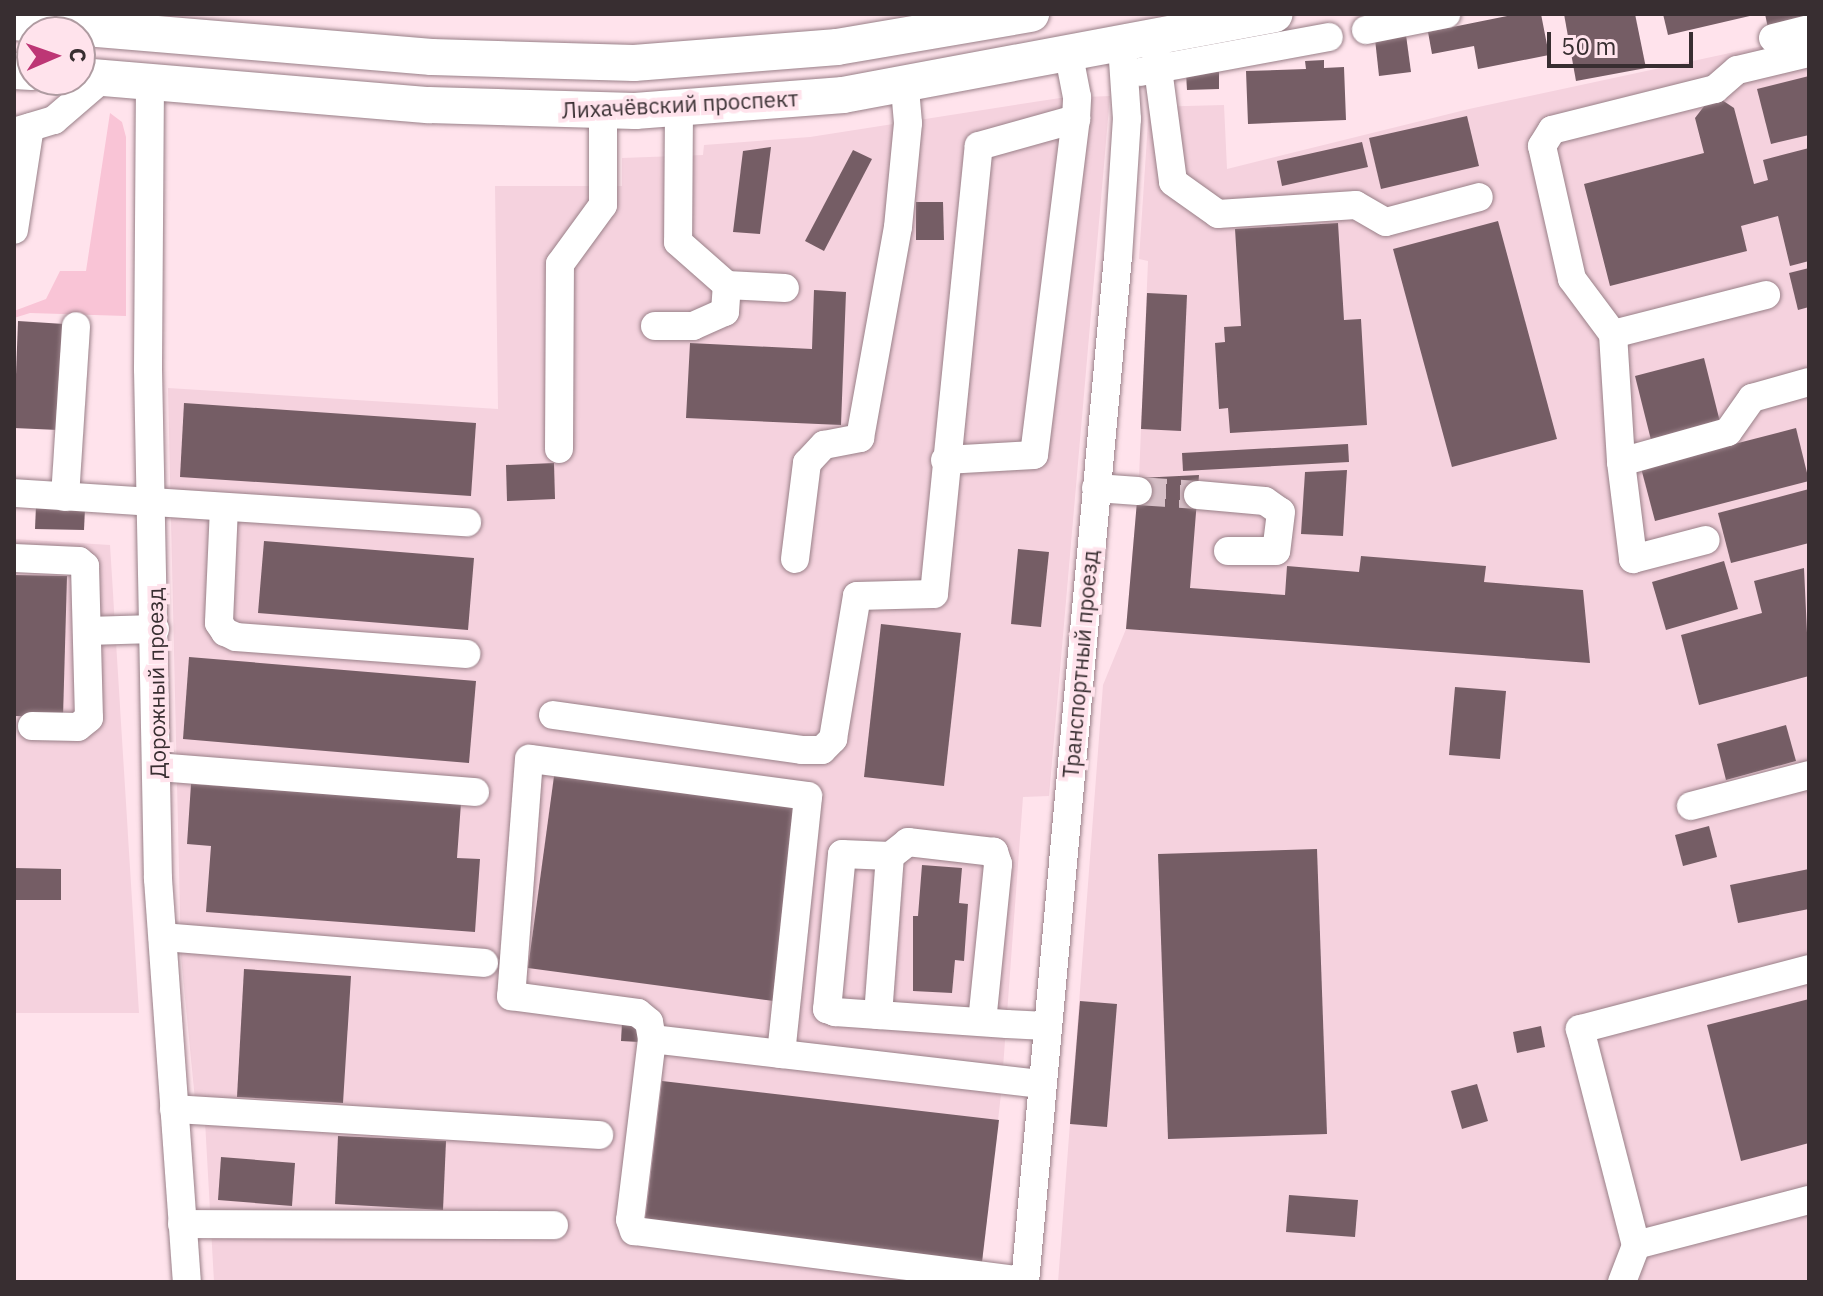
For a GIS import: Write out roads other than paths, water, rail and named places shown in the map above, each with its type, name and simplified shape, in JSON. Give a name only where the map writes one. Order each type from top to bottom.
[{"type":"main road","name":"Лихачёвский проспект","points":[[14,22],[432,57],[605,62],[764,54],[947,22],[1031,14]]},
{"type":"main road","name":"Лихачёвский проспект","points":[[96,77],[429,105],[603,110],[679,108],[905,85],[1069,56],[1140,57],[1274,14]]},
{"type":"street","points":[[1366,30],[1446,14]]},
{"type":"street","points":[[1773,38],[1809,29]]},
{"type":"street","points":[[1329,37],[1140,57],[1173,182],[1218,214],[1356,205],[1386,222],[1479,197]]},
{"type":"street","points":[[1706,540],[1633,559],[1621,462],[1613,334],[1572,279],[1542,146],[1552,130],[1715,89],[1737,70],[1809,53]]},
{"type":"street","points":[[945,460],[1034,455],[1076,119],[1077,97],[1069,56]]},
{"type":"street","name":"Транспортный проезд","points":[[1025,1282],[1096,488],[1140,57]]},
{"type":"street","name":"Дорожный проезд","points":[[150,82],[157,767],[163,937],[187,1282]]},
{"type":"street","points":[[795,559],[807,463],[824,445],[860,438],[898,227],[908,123],[905,85]]},
{"type":"street","points":[[14,230],[22,130],[54,120],[75,96]]},
{"type":"street","points":[[679,108],[678,242],[727,285],[785,288]]},
{"type":"street","points":[[559,449],[560,264],[603,205],[603,110]]},
{"type":"street","points":[[553,715],[822,750],[833,739],[857,596],[934,594],[945,460],[979,146],[1076,119]]},
{"type":"street","points":[[655,326],[693,326],[725,312],[727,285]]},
{"type":"street","points":[[1613,334],[1766,295]]},
{"type":"street","points":[[65,497],[76,326]]},
{"type":"street","points":[[1621,462],[1728,432],[1752,398],[1809,382]]},
{"type":"street","points":[[1096,488],[1138,491]]},
{"type":"street","points":[[14,493],[467,522]]},
{"type":"street","points":[[1198,495],[1265,501],[1281,512],[1276,551],[1228,551]]},
{"type":"street","points":[[224,507],[219,623],[225,632],[466,654]]},
{"type":"street","points":[[14,558],[83,562],[87,631],[86,725],[32,726]]},
{"type":"street","points":[[87,631],[155,629]]},
{"type":"street","points":[[781,1054],[808,796],[529,759],[511,996],[638,1013],[649,1022],[652,1039],[630,1220],[634,1231],[1025,1282]]},
{"type":"street","points":[[157,767],[475,792]]},
{"type":"street","points":[[1691,806],[1809,775]]},
{"type":"street","points":[[982,1022],[998,864],[994,852],[908,842],[890,856],[848,852],[838,859],[824,1002],[835,1012],[982,1022],[1046,1026]]},
{"type":"street","points":[[878,1015],[890,856]]},
{"type":"street","points":[[163,937],[484,963]]},
{"type":"street","points":[[1622,1282],[1636,1245],[1580,1029],[1809,969]]},
{"type":"street","points":[[652,1039],[1041,1084]]},
{"type":"street","points":[[174,1109],[599,1135]]},
{"type":"street","points":[[1636,1245],[1809,1200]]},
{"type":"street","points":[[182,1224],[554,1225]]},
{"type":"tunnel","points":[[1138,491],[1198,495]]}]
